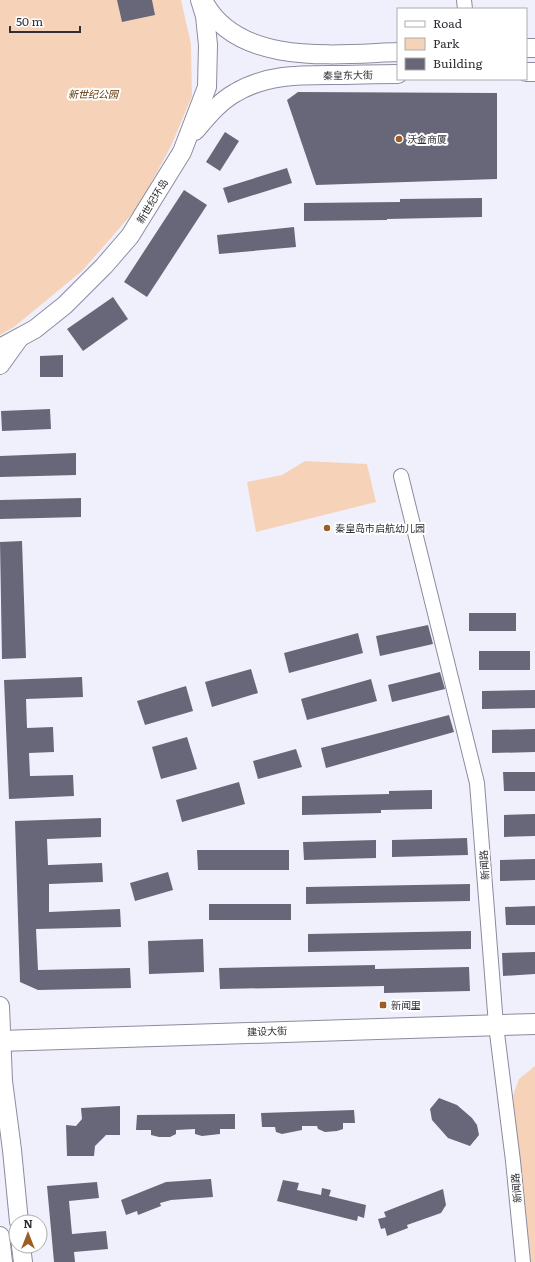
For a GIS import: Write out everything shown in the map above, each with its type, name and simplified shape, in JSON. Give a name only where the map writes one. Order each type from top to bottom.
[{"type":"highway","name":"建设大街","points":[[1,1040],[535,1024]]},
{"type":"main road","points":[[201,0],[222,26],[239,37],[258,44],[299,54],[397,52]]},
{"type":"main road","name":"新世纪环岛","points":[[0,348],[34,329],[64,305],[104,266],[130,236],[182,152],[207,87],[208,45],[205,16],[201,0]]},
{"type":"main road","name":"秦皇东大街","points":[[182,152],[195,131],[214,110],[234,93],[253,84],[282,76],[299,74],[397,74]]},
{"type":"main road","points":[[0,365],[19,338]]},
{"type":"main road","points":[[0,1006],[3,1081],[18,1214]]},
{"type":"main road","points":[[0,1236],[3,1262]]},
{"type":"street","name":"新闻路","points":[[401,476],[477,783],[496,1025],[513,1161],[523,1262]]},
{"type":"green space","name":"新世纪公园","points":[[0,0],[181,0],[191,44],[192,96],[171,146],[138,207],[82,271],[14,327],[0,335]]},
{"type":"green space","points":[[305,461],[367,464],[376,502],[256,532],[247,482],[282,475]]},
{"type":"green space","points":[[535,1066],[535,1262],[530,1262],[513,1095],[519,1079]]},
{"type":"building","points":[[117,0],[152,0],[155,15],[122,22]]},
{"type":"building","name":"沃金商厦","points":[[298,92],[497,93],[497,179],[316,185],[287,100]]},
{"type":"building","points":[[225,132],[239,141],[220,171],[206,162]]},
{"type":"building","points":[[287,168],[292,183],[228,203],[223,188]]},
{"type":"building","points":[[184,190],[207,205],[147,297],[124,282]]},
{"type":"building","points":[[482,198],[482,217],[304,221],[304,203],[400,202],[400,199]]},
{"type":"building","points":[[294,227],[296,247],[219,254],[217,235]]},
{"type":"building","points":[[113,297],[128,319],[83,351],[67,329]]},
{"type":"building","points":[[63,355],[63,377],[40,377],[40,356]]},
{"type":"building","points":[[50,409],[51,429],[2,431],[1,411]]},
{"type":"building","points":[[76,453],[76,475],[0,477],[0,456]]},
{"type":"building","points":[[81,498],[81,517],[0,519],[0,500]]},
{"type":"building","points":[[22,541],[26,658],[2,659],[0,542]]},
{"type":"building","points":[[469,613],[516,613],[516,631],[469,631]]},
{"type":"building","points":[[428,625],[433,644],[380,656],[376,636]]},
{"type":"building","points":[[358,633],[363,653],[289,673],[284,653]]},
{"type":"building","points":[[479,651],[530,651],[530,670],[479,670]]},
{"type":"building","points":[[251,669],[258,693],[212,707],[205,682]]},
{"type":"building","points":[[440,672],[445,689],[392,702],[388,685]]},
{"type":"building","points":[[82,677],[83,697],[26,699],[27,728],[53,727],[54,752],[29,753],[30,776],[73,775],[74,796],[9,799],[4,680]]},
{"type":"building","points":[[371,679],[377,701],[307,720],[301,699]]},
{"type":"building","points":[[186,686],[193,711],[145,725],[137,701]]},
{"type":"building","points":[[535,690],[535,708],[482,709],[482,691]]},
{"type":"building","points":[[449,715],[454,732],[326,768],[321,748]]},
{"type":"building","points":[[535,729],[535,752],[492,753],[492,730]]},
{"type":"building","points":[[187,737],[197,769],[161,779],[152,747]]},
{"type":"building","points":[[296,749],[302,767],[258,779],[253,761]]},
{"type":"building","points":[[503,772],[535,772],[535,791],[504,791]]},
{"type":"building","points":[[239,782],[245,804],[182,822],[176,800]]},
{"type":"building","points":[[432,790],[432,809],[381,810],[381,813],[302,815],[302,796],[389,794],[389,791]]},
{"type":"building","points":[[535,814],[535,836],[504,837],[504,815]]},
{"type":"building","points":[[101,818],[101,837],[47,839],[48,865],[102,863],[103,882],[49,884],[49,912],[120,909],[121,927],[36,929],[38,970],[130,968],[131,988],[38,990],[20,982],[15,821]]},
{"type":"building","points":[[467,838],[468,855],[392,857],[392,840]]},
{"type":"building","points":[[376,840],[376,858],[304,860],[303,842]]},
{"type":"building","points":[[197,850],[289,850],[289,870],[198,870]]},
{"type":"building","points":[[535,859],[535,880],[500,881],[500,860]]},
{"type":"building","points":[[168,872],[173,890],[135,901],[130,883]]},
{"type":"building","points":[[470,884],[470,901],[306,904],[306,887]]},
{"type":"building","points":[[209,904],[291,904],[291,920],[209,920]]},
{"type":"building","points":[[535,906],[535,925],[506,925],[505,907]]},
{"type":"building","points":[[471,931],[471,949],[308,952],[308,934]]},
{"type":"building","points":[[203,939],[204,972],[149,974],[148,941]]},
{"type":"building","points":[[535,952],[535,974],[503,976],[502,953]]},
{"type":"building","points":[[375,965],[375,969],[469,967],[470,991],[384,993],[384,986],[220,989],[219,968]]},
{"type":"building","points":[[439,1098],[457,1105],[472,1118],[477,1125],[479,1135],[470,1146],[448,1138],[432,1120],[430,1109]]},
{"type":"building","points":[[120,1106],[120,1135],[106,1135],[95,1146],[94,1156],[67,1156],[66,1125],[76,1126],[82,1119],[81,1108]]},
{"type":"building","points":[[354,1110],[355,1123],[343,1123],[343,1129],[337,1131],[325,1132],[318,1129],[317,1126],[302,1126],[302,1130],[282,1134],[276,1132],[275,1127],[262,1127],[261,1113]]},
{"type":"building","points":[[235,1114],[235,1129],[220,1129],[220,1134],[202,1136],[195,1134],[195,1129],[176,1130],[176,1134],[170,1137],[159,1137],[151,1135],[151,1130],[136,1130],[137,1115]]},
{"type":"building","points":[[211,1179],[213,1197],[171,1200],[160,1203],[161,1206],[138,1215],[137,1211],[126,1215],[121,1200],[166,1182]]},
{"type":"building","points":[[283,1180],[299,1183],[297,1190],[321,1195],[322,1188],[331,1190],[329,1196],[366,1205],[364,1218],[358,1216],[357,1221],[277,1201]]},
{"type":"building","points":[[97,1182],[99,1198],[69,1201],[72,1234],[106,1231],[108,1249],[74,1252],[75,1262],[54,1262],[47,1186]]},
{"type":"building","points":[[443,1189],[446,1205],[441,1213],[407,1225],[408,1228],[387,1236],[385,1228],[381,1229],[378,1219],[386,1217],[384,1212]]},
{"type":"place","name":"沃金商厦","points":[[399,139]]},
{"type":"place","name":"秦皇岛市启航幼儿园","points":[[327,528]]},
{"type":"place","name":"新闻里","points":[[383,1005]]}]
